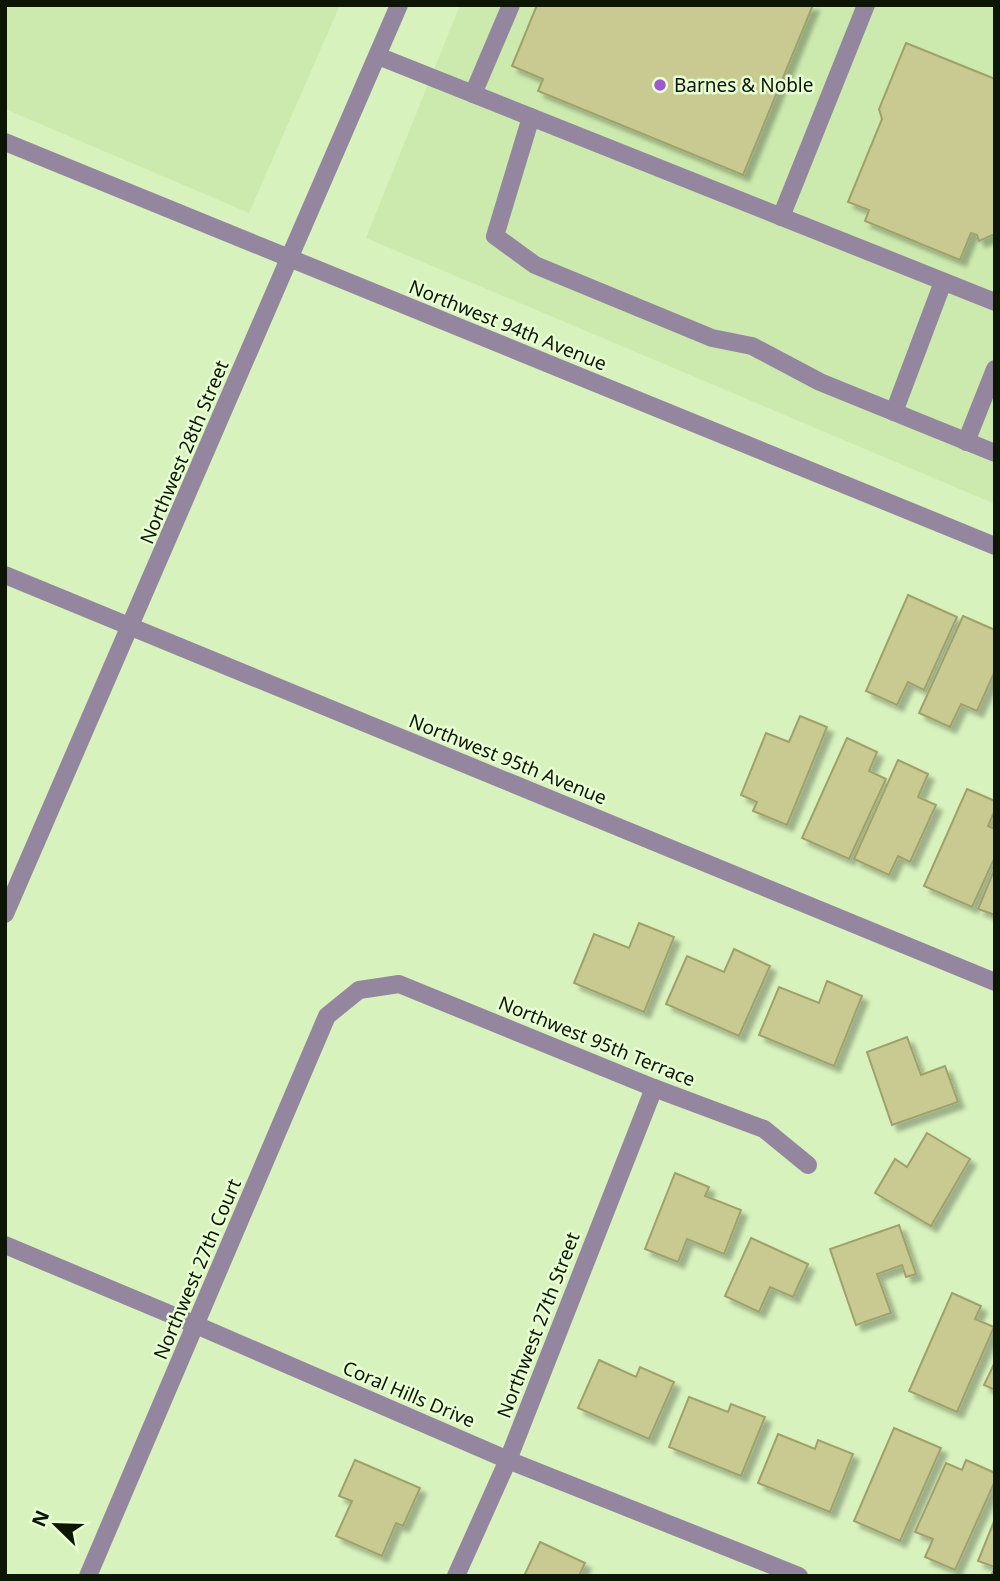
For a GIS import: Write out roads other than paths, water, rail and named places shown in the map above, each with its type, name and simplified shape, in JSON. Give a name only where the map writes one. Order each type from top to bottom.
[{"type":"street","name":"Northwest 28th Street","points":[[5,914],[399,5]]},
{"type":"street","points":[[473,94],[511,5]]},
{"type":"street","points":[[781,217],[866,5]]},
{"type":"street","points":[[377,56],[995,302]]},
{"type":"street","points":[[531,117],[495,236],[535,265],[712,338],[752,346],[820,382],[995,453]]},
{"type":"street","name":"Northwest 94th Avenue","points":[[5,142],[995,546]]},
{"type":"street","points":[[894,412],[943,282]]},
{"type":"street","points":[[966,442],[995,369]]},
{"type":"street","name":"Northwest 95th Avenue","points":[[5,575],[995,982]]},
{"type":"street","name":"Northwest 95th Terrace","points":[[359,989],[399,984],[654,1088],[764,1129],[808,1165]]},
{"type":"street","name":"Northwest 27th Court","points":[[89,1576],[327,1016],[359,989]]},
{"type":"street","name":"Northwest 27th Street","points":[[456,1576],[508,1460],[654,1088]]},
{"type":"street","name":"Coral Hills Drive","points":[[5,1245],[508,1460],[799,1576]]},
{"type":"place","name":"Barnes & Noble","points":[[660,85]]}]
